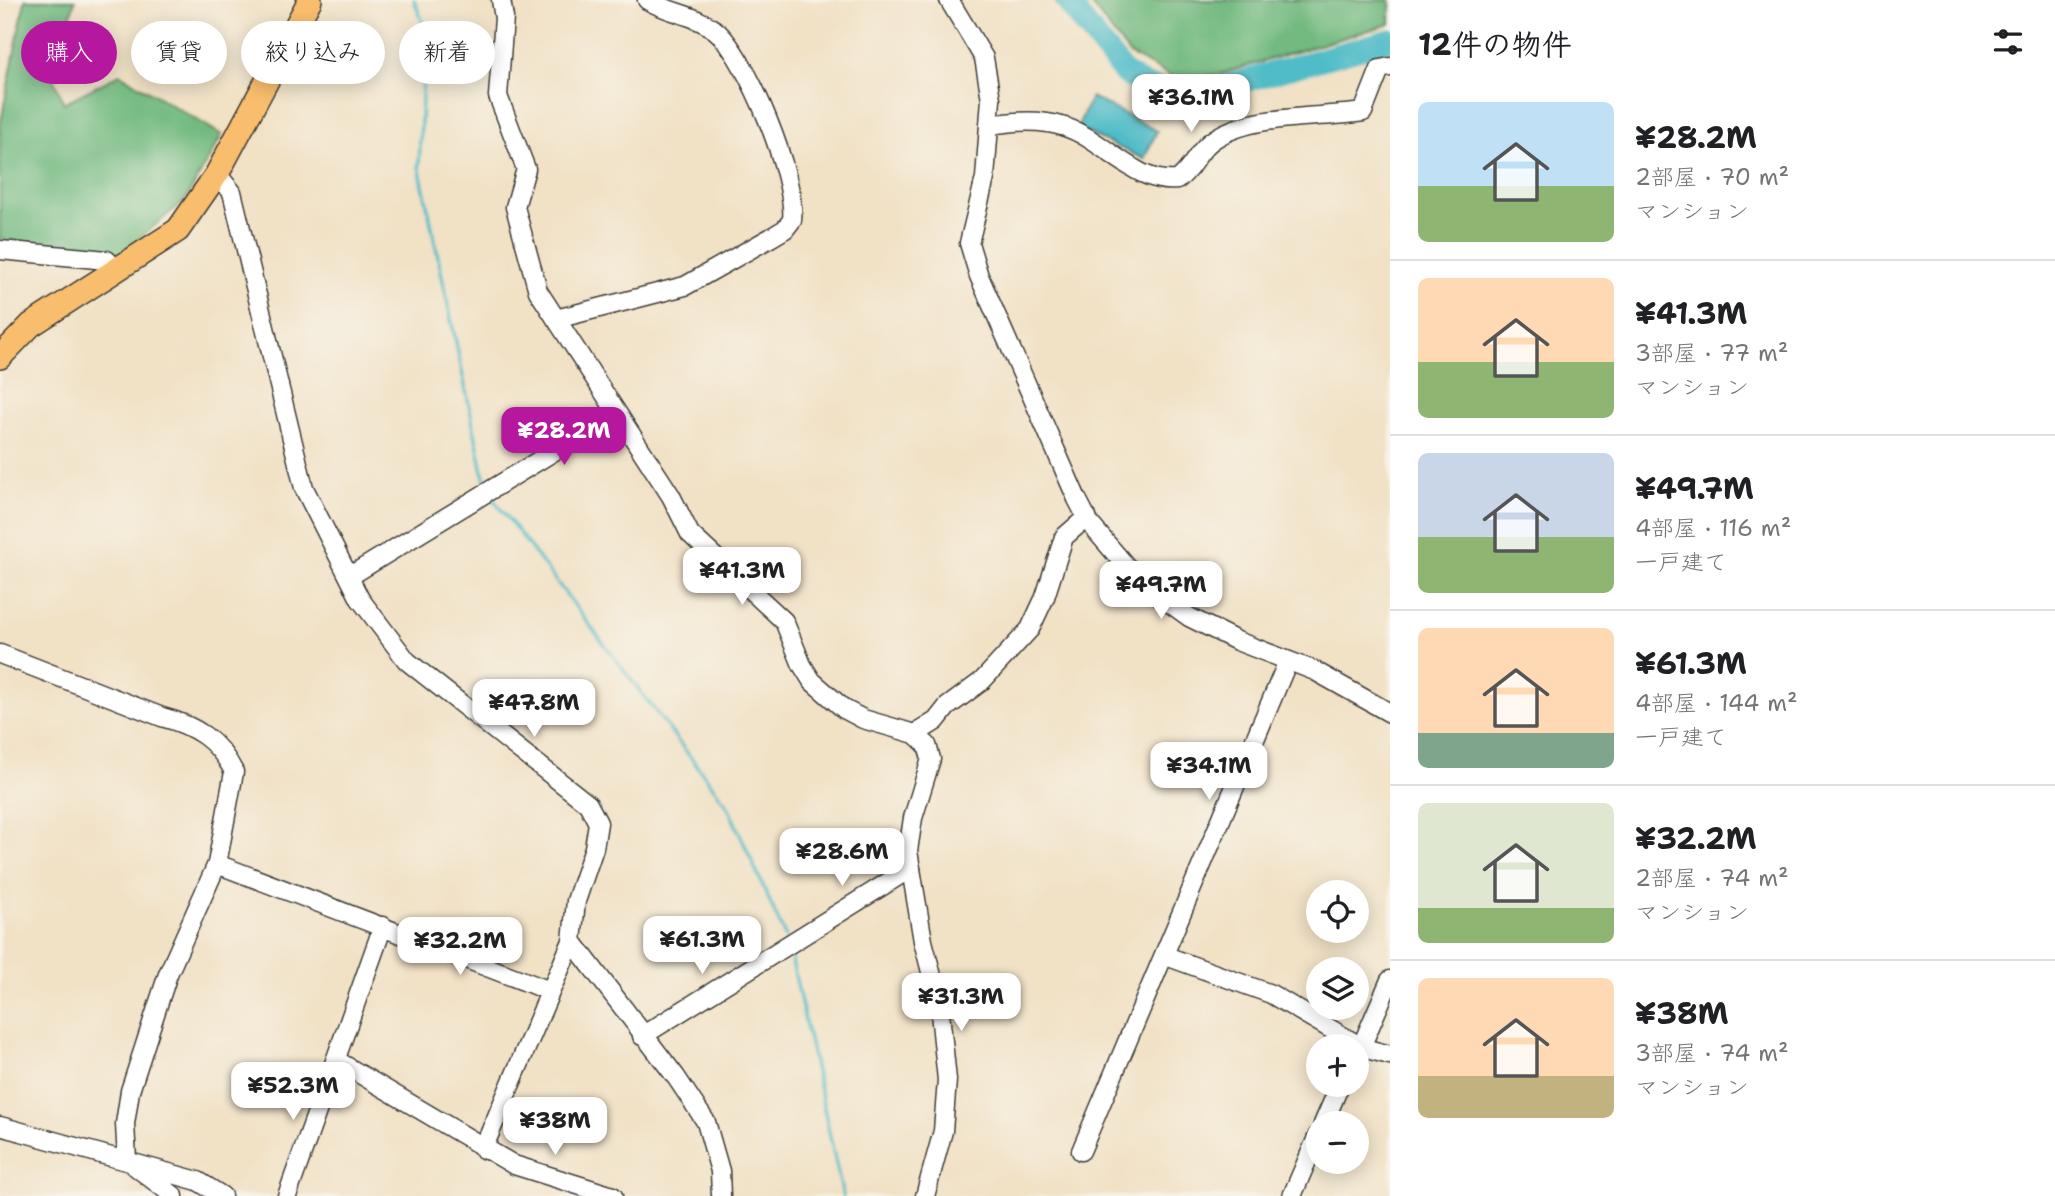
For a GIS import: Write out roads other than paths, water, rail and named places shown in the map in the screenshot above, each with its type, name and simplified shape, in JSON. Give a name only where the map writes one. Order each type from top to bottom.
[{"type":"main road","points":[[0,357],[32,325],[178,230],[217,174],[310,0]]},
{"type":"street","points":[[501,0],[504,18],[498,96],[526,169],[515,207],[538,291],[615,414],[671,496],[690,534],[784,621],[802,665],[825,695],[863,719],[915,733],[927,746],[932,759],[913,818],[908,851],[923,942],[939,1003],[947,1080],[943,1131],[925,1196]]},
{"type":"street","points":[[556,319],[685,286],[778,234],[792,220],[793,209],[787,177],[775,136],[737,59],[719,33],[701,19],[647,0]]},
{"type":"street","points":[[949,0],[984,58],[991,99],[985,178],[969,243],[979,276],[1087,517],[1126,566],[1157,594],[1189,617],[1315,671],[1390,712]]},
{"type":"street","points":[[990,125],[1025,120],[1068,128],[1150,176],[1177,180],[1185,175],[1207,144],[1222,135],[1289,119],[1363,112],[1380,69],[1390,67]]},
{"type":"street","points":[[217,174],[232,192],[304,488],[360,598],[407,661],[588,804],[598,823],[594,848],[576,901],[572,941],[483,1149]]},
{"type":"street","points":[[0,250],[107,260],[116,269]]},
{"type":"street","points":[[350,576],[615,414]]},
{"type":"street","points":[[915,733],[936,721],[947,707],[982,681],[1030,629],[1045,597],[1064,537],[1087,517]]},
{"type":"street","points":[[0,654],[182,722],[216,743],[234,772],[217,864],[168,974],[130,1091],[125,1124],[127,1160],[174,1196]]},
{"type":"street","points":[[1082,1150],[1288,661]]},
{"type":"street","points":[[217,864],[550,991]]},
{"type":"street","points":[[642,1036],[911,868]]},
{"type":"street","points":[[287,1196],[383,926]]},
{"type":"street","points":[[572,941],[642,1036],[677,1077],[706,1122],[720,1171],[721,1196]]},
{"type":"street","points":[[1166,956],[1271,995],[1330,1034]]},
{"type":"street","points":[[1368,1034],[1390,980]]},
{"type":"street","points":[[1369,1054],[1390,1055]]},
{"type":"street","points":[[336,1060],[514,1165],[613,1196]]},
{"type":"street","points":[[0,1126],[198,1181],[222,1196]]},
{"type":"street","points":[[1292,1196],[1306,1163]]},
{"type":"water","points":[[1091,97],[1157,131],[1144,159],[1077,128]]},
{"type":"waterway","points":[[414,0],[425,28],[419,166],[486,486]]},
{"type":"waterway","points":[[1066,0],[1124,73],[1146,86],[1182,94],[1215,89],[1390,40]]},
{"type":"waterway","points":[[491,496],[727,805],[786,938]]},
{"type":"waterway","points":[[790,952],[843,1196]]}]
